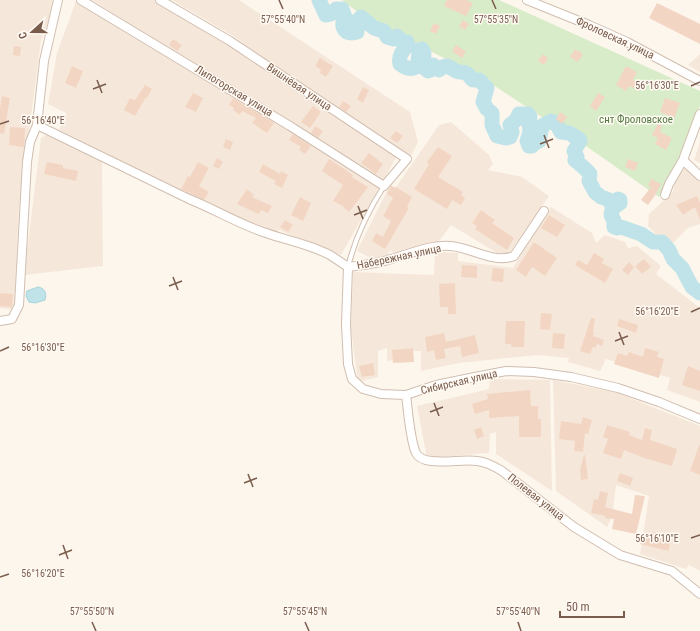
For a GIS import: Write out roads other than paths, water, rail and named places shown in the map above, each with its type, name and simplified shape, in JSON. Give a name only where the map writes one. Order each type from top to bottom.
[{"type":"street","points":[[0,321],[12,318],[19,305],[27,162],[30,142],[37,125],[44,62],[58,0]]},
{"type":"street","name":"Липогорская улица","points":[[81,0],[290,126],[384,186]]},
{"type":"street","name":"Вишнёвая улица","points":[[160,0],[230,42],[407,158],[384,186]]},
{"type":"street","name":"Фроловская улица","points":[[527,0],[614,36],[700,81]]},
{"type":"street","points":[[665,195],[669,184],[683,160],[700,114]]},
{"type":"street","points":[[37,125],[189,199],[210,207],[242,224],[321,251],[348,267]]},
{"type":"street","points":[[683,160],[700,176]]},
{"type":"street","name":"Набережная улица","points":[[348,267],[381,262],[426,249],[451,246],[483,255],[506,259],[514,256],[544,211]]},
{"type":"street","name":"Сибирская улица","points":[[348,267],[346,324],[348,364],[352,379],[358,385],[370,391],[382,394],[406,395],[483,375],[506,371],[534,372],[571,377],[618,388],[659,402],[700,420]]},
{"type":"street","name":"Полевая улица","points":[[406,395],[413,445],[419,458],[423,460],[436,461],[475,460],[491,464],[574,527],[620,554],[672,571],[700,594]]},
{"type":"lane","points":[[348,267],[361,229],[384,186]]},
{"type":"water","points":[[38,287],[45,292],[45,300],[35,303],[29,302],[26,296],[27,291]]},
{"type":"waterway","points":[[319,0],[326,15],[331,14],[336,9],[342,9],[345,17],[343,27],[347,32],[357,32],[357,21],[361,17],[374,28],[384,31],[387,37],[394,39],[397,36],[403,42],[407,42],[408,45],[400,56],[400,64],[404,67],[416,67],[418,63],[419,50],[422,49],[424,53],[423,67],[428,71],[431,70],[433,65],[439,70],[442,67],[447,66],[456,71],[464,72],[473,80],[479,80],[487,88],[483,102],[487,109],[492,113],[492,125],[497,136],[506,138],[510,137],[512,132],[510,125],[516,120],[519,114],[528,114],[530,117],[530,132],[527,141],[529,146],[532,146],[539,141],[542,126],[551,121],[556,123],[561,132],[569,133],[579,139],[580,141],[574,151],[577,157],[575,160],[590,174],[589,181],[595,192],[611,203],[618,199],[620,200],[620,203],[613,208],[611,213],[614,220],[614,227],[621,227],[641,234],[653,242],[662,242],[669,250],[673,259],[682,268],[692,287],[700,293]]},
{"type":"park label","name":"снт Фроловское","points":[[636,119]]}]
